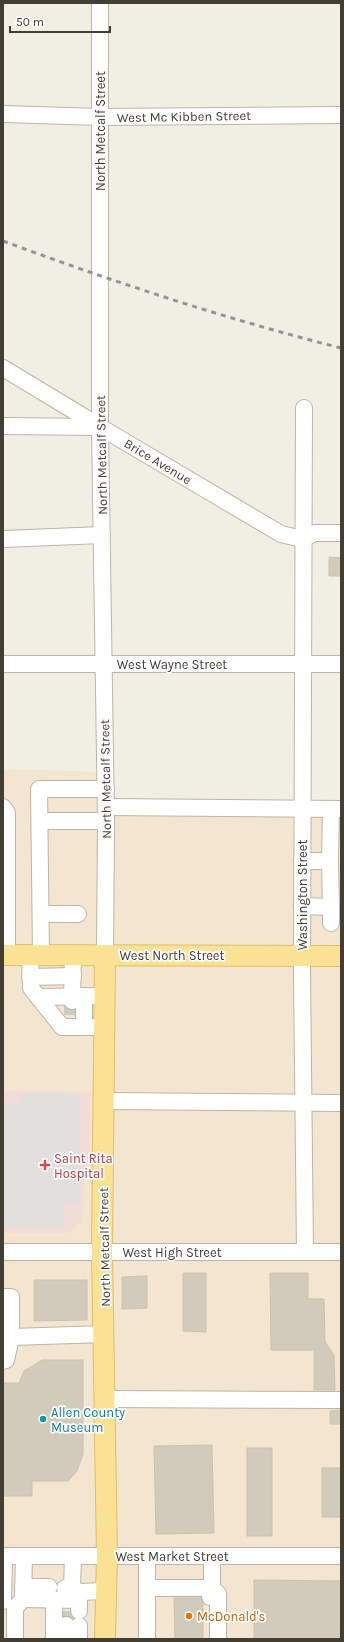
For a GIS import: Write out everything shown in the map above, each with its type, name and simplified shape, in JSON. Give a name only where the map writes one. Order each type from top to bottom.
[{"type":"main road","name":"West North Street","points":[[5,955],[341,956]]},
{"type":"main road","name":"North Metcalf Street","points":[[105,1639],[107,1556],[105,1334],[102,1251],[106,955]]},
{"type":"street","name":"North Metcalf Street","points":[[100,3],[100,427],[106,789],[106,955]]},
{"type":"street","name":"West Mc Kibben Street","points":[[3,114],[100,117],[341,115]]},
{"type":"street","points":[[3,368],[100,427]]},
{"type":"street","name":"Washington Street","points":[[304,408],[302,539],[302,1102],[304,1252]]},
{"type":"street","name":"Brice Avenue","points":[[3,426],[100,427],[281,534],[302,539]]},
{"type":"street","points":[[302,539],[314,533],[341,532]]},
{"type":"street","points":[[3,538],[102,535]]},
{"type":"street","name":"West Wayne Street","points":[[3,664],[341,664]]},
{"type":"street","points":[[105,996],[76,1010],[62,1027],[31,988],[30,977],[41,914],[39,789],[106,789]]},
{"type":"street","points":[[3,807],[7,813],[5,955]]},
{"type":"street","points":[[40,821],[106,814],[336,809],[330,861],[331,915],[302,906]]},
{"type":"street","points":[[302,861],[330,861]]},
{"type":"street","points":[[41,914],[78,914]]},
{"type":"street","points":[[73,956],[72,976],[76,1010]]},
{"type":"street","points":[[30,977],[72,976]]},
{"type":"street","points":[[38,997],[76,1010],[105,1027]]},
{"type":"street","points":[[103,1101],[341,1103]]},
{"type":"street","name":"West High Street","points":[[3,1252],[341,1252]]},
{"type":"street","points":[[3,1297],[11,1296],[11,1337],[6,1360],[3,1360]]},
{"type":"street","points":[[11,1337],[105,1334]]},
{"type":"street","points":[[105,1399],[341,1400]]},
{"type":"street","points":[[3,1556],[3,1601]]},
{"type":"street","name":"West Market Street","points":[[3,1556],[341,1556]]},
{"type":"street","points":[[15,1639],[15,1608],[23,1593],[24,1556]]},
{"type":"street","points":[[54,1639],[69,1608],[73,1556]]},
{"type":"street","points":[[209,1639],[209,1601],[212,1588],[212,1556]]},
{"type":"street","points":[[147,1557],[147,1639]]},
{"type":"street","points":[[147,1588],[212,1588],[218,1594],[218,1639]]},
{"type":"street","points":[[23,1593],[69,1608],[106,1591]]},
{"type":"shaded area","points":[[3,769],[105,772],[106,804],[341,804],[341,1639],[3,1639]]},
{"type":"shaded area","name":"Saint Rita Hospital","points":[[3,1091],[90,1092],[90,1151],[84,1179],[83,1211],[81,1220],[72,1231],[66,1233],[3,1233]]},
{"type":"shaded area","name":"Saint Rita Hospital","points":[[20,1093],[80,1094],[80,1202],[64,1204],[64,1228],[3,1228],[3,1105],[20,1105]]},
{"type":"building","points":[[329,557],[341,558],[341,576],[329,576]]},
{"type":"building","points":[[183,1273],[206,1273],[206,1332],[183,1331]]},
{"type":"building","points":[[270,1273],[308,1273],[308,1299],[324,1299],[325,1342],[334,1355],[335,1390],[314,1390],[314,1350],[271,1350]]},
{"type":"building","points":[[147,1276],[147,1308],[122,1309],[122,1277]]},
{"type":"building","points":[[34,1280],[87,1280],[87,1320],[34,1321]]},
{"type":"building","name":"Allen County Museum","points":[[42,1360],[83,1360],[83,1454],[77,1471],[68,1481],[32,1481],[32,1496],[3,1496],[3,1383],[19,1383],[24,1371]]},
{"type":"building","points":[[341,1410],[341,1424],[330,1424],[330,1411]]},
{"type":"building","points":[[212,1445],[214,1533],[156,1534],[154,1446]]},
{"type":"building","points":[[247,1448],[272,1448],[272,1536],[247,1536]]},
{"type":"building","points":[[322,1468],[341,1468],[341,1517],[322,1517]]},
{"type":"building","points":[[254,1580],[341,1581],[340,1639],[254,1639]]},
{"type":"building","name":"McDonald's","points":[[174,1598],[201,1598],[203,1603],[203,1639],[175,1639]]},
{"type":"tunnel","points":[[72,1001],[72,1015]]},
{"type":"tunnel","points":[[66,1625],[67,1611]]},
{"type":"railway","points":[[3,241],[170,299],[255,325],[341,348]]},
{"type":"place","name":"Saint Rita Hospital","points":[[45,1165]]},
{"type":"place","name":"Allen County Museum","points":[[43,1419]]},
{"type":"place","name":"McDonald's","points":[[189,1616]]}]
